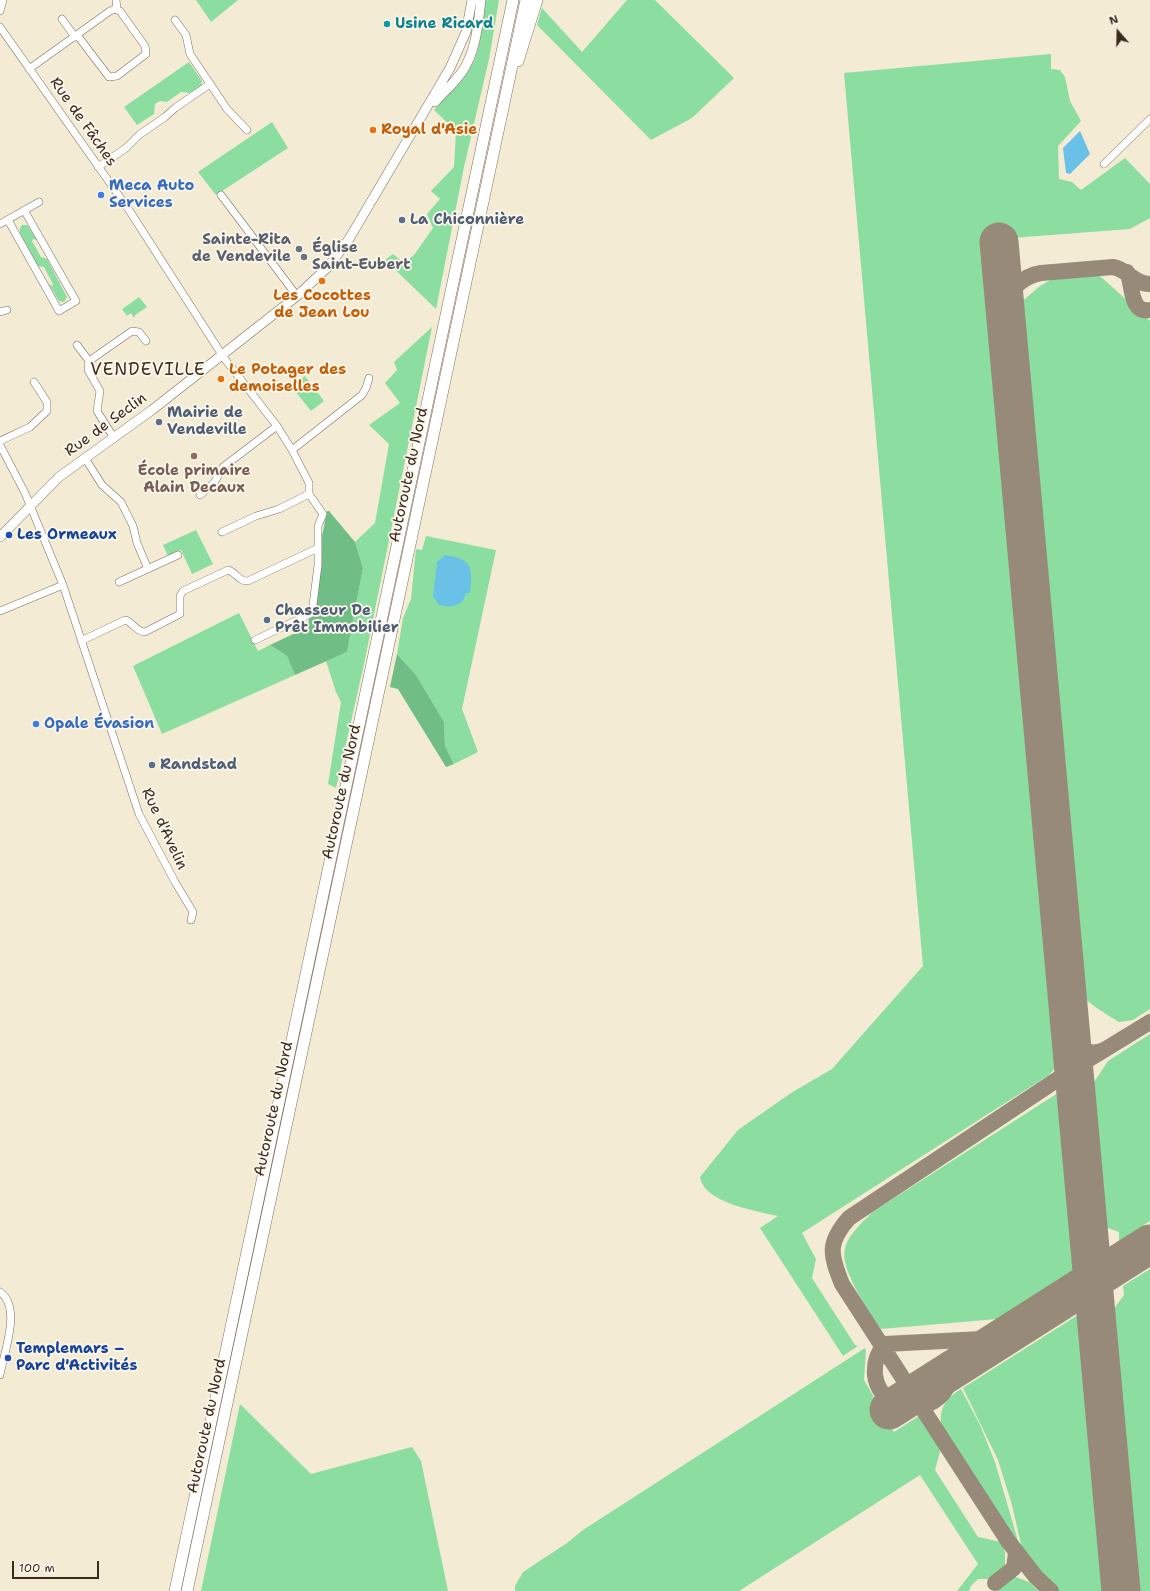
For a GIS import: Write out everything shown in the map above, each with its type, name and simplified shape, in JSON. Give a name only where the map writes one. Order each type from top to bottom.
[{"type":"highway","points":[[502,42],[499,36],[505,0]]},
{"type":"highway","name":"Autoroute du Nord","points":[[175,1591],[502,42],[513,0]]},
{"type":"highway","name":"Autoroute du Nord","points":[[187,1591],[526,0]]},
{"type":"highway","points":[[508,83],[523,51],[537,0]]},
{"type":"main road","name":"Rue de Seclin","points":[[0,537],[51,484],[114,438],[297,296],[329,266],[344,247],[418,126],[460,48],[468,23],[472,0]]},
{"type":"main road","name":"Rue de Seclin","points":[[418,126],[435,102],[459,76],[466,64],[475,37],[481,0]]},
{"type":"street","points":[[0,11],[2,0]]},
{"type":"street","points":[[62,19],[105,74],[111,78],[117,76],[141,59],[146,51],[145,46],[122,13],[117,9],[116,0]]},
{"type":"street","points":[[29,69],[110,11],[117,9]]},
{"type":"street","points":[[175,20],[186,35],[189,52],[227,109],[247,130]]},
{"type":"street","name":"Rue de Fâches","points":[[0,27],[98,167],[222,354],[277,426],[310,484],[309,494]]},
{"type":"street","points":[[98,167],[126,148],[139,135],[165,117],[175,108],[210,84]]},
{"type":"street","points":[[1104,164],[1150,119]]},
{"type":"street","points":[[221,195],[297,296]]},
{"type":"street","points":[[0,224],[39,202]]},
{"type":"street","points":[[8,220],[59,311],[76,301],[24,210]]},
{"type":"street","points":[[89,361],[132,330],[139,332],[146,341]]},
{"type":"street","points":[[77,345],[89,361],[88,370],[100,391],[97,411],[114,438]]},
{"type":"street","points":[[292,450],[363,394],[369,378]]},
{"type":"street","points":[[0,441],[30,427],[47,411],[47,402],[34,382]]},
{"type":"street","points":[[200,495],[214,483],[223,467],[277,426]]},
{"type":"street","name":"Rue d'Avelin","points":[[0,445],[30,505],[63,586],[139,814],[175,882],[193,912],[191,920]]},
{"type":"street","points":[[85,458],[104,488],[121,502],[133,526],[137,542],[148,569]]},
{"type":"street","points":[[222,532],[258,515],[279,509],[309,494],[323,514],[318,526],[318,565],[312,613],[255,640]]},
{"type":"street","points":[[81,641],[125,620],[129,621],[139,631],[145,632],[179,615],[181,612],[180,596],[182,592],[229,570],[242,581],[248,582],[318,548]]},
{"type":"street","points":[[119,582],[178,555]]},
{"type":"street","points":[[0,611],[63,586]]},
{"type":"street","points":[[0,1292],[7,1298],[12,1311],[0,1375]]},
{"type":"green space","points":[[196,0],[238,0],[211,22]]},
{"type":"green space","points":[[484,0],[499,0],[489,59],[464,167],[436,309],[385,260],[393,254],[404,263],[414,255],[433,228],[427,214],[440,199],[431,191],[454,167],[456,131],[434,110],[472,66],[480,37]]},
{"type":"green space","points":[[544,0],[542,8],[582,52],[627,0],[655,0],[734,78],[692,118],[651,140],[537,25]]},
{"type":"green space","points":[[1051,54],[1051,69],[1060,70],[1065,77],[1070,101],[1081,121],[1058,146],[1059,179],[1072,182],[1081,190],[1125,158],[1150,184],[1150,218],[1130,229],[985,240],[1059,1057],[1056,1067],[1049,1075],[802,1233],[816,1259],[812,1278],[855,1345],[858,1346],[843,1356],[760,1228],[778,1216],[745,1208],[721,1199],[711,1193],[704,1186],[700,1177],[738,1130],[791,1093],[832,1069],[923,966],[844,73]]},
{"type":"green space","points":[[189,62],[202,81],[201,86],[190,93],[181,92],[167,102],[160,101],[155,104],[154,114],[137,125],[124,107]]},
{"type":"green space","points":[[272,122],[288,148],[216,195],[198,172]]},
{"type":"green space","points":[[22,225],[27,225],[37,240],[33,239],[32,241],[41,257],[47,259],[67,297],[64,302],[59,301],[49,284],[53,286],[44,267],[38,266],[20,233],[20,228]]},
{"type":"green space","points":[[1095,275],[1101,277],[1150,321],[1150,1009],[1133,1020],[1119,1022],[1093,1005],[1079,993],[1045,589],[1018,305],[1040,286],[1052,279]]},
{"type":"green space","points":[[139,297],[147,307],[135,315],[134,318],[131,313],[127,316],[122,309]]},
{"type":"green space","points":[[432,327],[364,664],[336,788],[328,784],[341,702],[336,692],[326,661],[347,652],[363,568],[355,542],[375,523],[389,444],[369,425],[400,403],[385,383],[397,370],[394,362]]},
{"type":"green space","points":[[305,376],[324,401],[311,411],[291,386]]},
{"type":"green space","points":[[327,511],[329,511],[355,542],[363,568],[347,652],[295,675],[287,656],[270,645],[308,627],[314,576]]},
{"type":"green space","points":[[196,530],[213,564],[192,574],[181,550],[168,556],[163,545]]},
{"type":"green space","points":[[426,536],[496,550],[462,709],[478,752],[454,764],[445,746],[444,722],[416,675],[397,654],[403,618],[411,599],[416,549],[422,550]]},
{"type":"green space","points":[[239,613],[258,651],[270,645],[287,656],[295,675],[162,734],[133,666]]},
{"type":"green space","points":[[397,654],[416,675],[444,722],[445,746],[454,764],[446,767],[398,689],[390,687]]},
{"type":"green space","points":[[1150,1034],[1150,1221],[1119,1241],[1119,1232],[1100,1225],[1088,1091],[1108,1061]]},
{"type":"green space","points":[[1061,1091],[1077,1268],[997,1319],[881,1329],[875,1322],[859,1295],[847,1269],[845,1250],[853,1232],[874,1211]]},
{"type":"green space","points":[[1150,1269],[1150,1591],[1135,1591],[1133,1589],[1110,1314],[1124,1295],[1123,1286]]},
{"type":"green space","points":[[1081,1313],[1106,1591],[1059,1591],[1031,1565],[1023,1553],[1012,1505],[998,1460],[963,1388]]},
{"type":"green space","points":[[865,1348],[864,1380],[894,1432],[919,1416],[941,1448],[935,1470],[978,1537],[1001,1542],[1005,1552],[1005,1568],[990,1579],[978,1579],[971,1586],[969,1591],[957,1591],[978,1564],[920,1475],[739,1591],[515,1591],[515,1586],[523,1572],[567,1543],[583,1530]]},
{"type":"green space","points":[[961,1389],[980,1425],[995,1462],[1018,1541],[1017,1544],[942,1428],[941,1415],[944,1405]]},
{"type":"green space","points":[[240,1404],[311,1474],[412,1447],[421,1461],[448,1591],[201,1591]]},
{"type":"green space","points":[[1013,1576],[1029,1582],[1039,1591],[998,1591],[998,1588]]},
{"type":"water","points":[[1080,131],[1090,154],[1070,174],[1066,173],[1063,148]]},
{"type":"water","points":[[445,555],[461,559],[466,562],[471,571],[470,593],[466,593],[459,604],[452,606],[439,605],[433,596],[437,562]]},
{"type":"taxiway","points":[[1005,306],[1010,294],[1018,284],[1028,277],[1041,273],[1113,267],[1122,270],[1139,282],[1150,284]]},
{"type":"taxiway","points":[[1127,272],[1135,303],[1143,310],[1150,310]]},
{"type":"taxiway","points":[[1051,1591],[1036,1577],[1008,1541],[842,1284],[833,1257],[834,1242],[849,1218],[1073,1069],[1150,1022]]},
{"type":"taxiway","points":[[1070,1026],[1074,1038],[1081,1048],[1091,1052],[1104,1050]]},
{"type":"taxiway","points":[[950,1372],[947,1387],[939,1397],[928,1404],[915,1407],[901,1405],[889,1400],[880,1390],[875,1375],[878,1355],[885,1344],[1002,1338]]},
{"type":"taxiway","points":[[995,1583],[1014,1568],[1016,1553]]},
{"type":"runway","points":[[999,242],[1121,1591]]},
{"type":"runway","points":[[889,1410],[1150,1244]]},
{"type":"place","name":"Usine Ricard","points":[[387,24]]},
{"type":"place","name":"Royal d'Asie","points":[[373,130]]},
{"type":"place","name":"Meca Auto Services","points":[[101,195]]},
{"type":"place","name":"La Chiconnière","points":[[402,220]]},
{"type":"place","name":"Sainte-Rita de Vendevile","points":[[299,249]]},
{"type":"place","name":"Église Saint-Eubert","points":[[304,257]]},
{"type":"place","name":"Les Cocottes de Jean Lou","points":[[322,281]]},
{"type":"place","name":"Le Potager des demoiselles","points":[[221,379]]},
{"type":"place","name":"Mairie de Vendeville","points":[[159,422]]},
{"type":"place","name":"École primaire Alain Decaux","points":[[194,456]]},
{"type":"place","name":"Les Ormeaux","points":[[9,535]]},
{"type":"place","name":"Chasseur De Prêt Immobilier","points":[[267,620]]},
{"type":"place","name":"Opale Évasion","points":[[36,724]]},
{"type":"place","name":"Randstad","points":[[152,765]]},
{"type":"place","name":"Templemars – Parc d'Activités","points":[[8,1358]]},
{"type":"district","name":"VENDEVILLE","points":[[148,371]]}]
